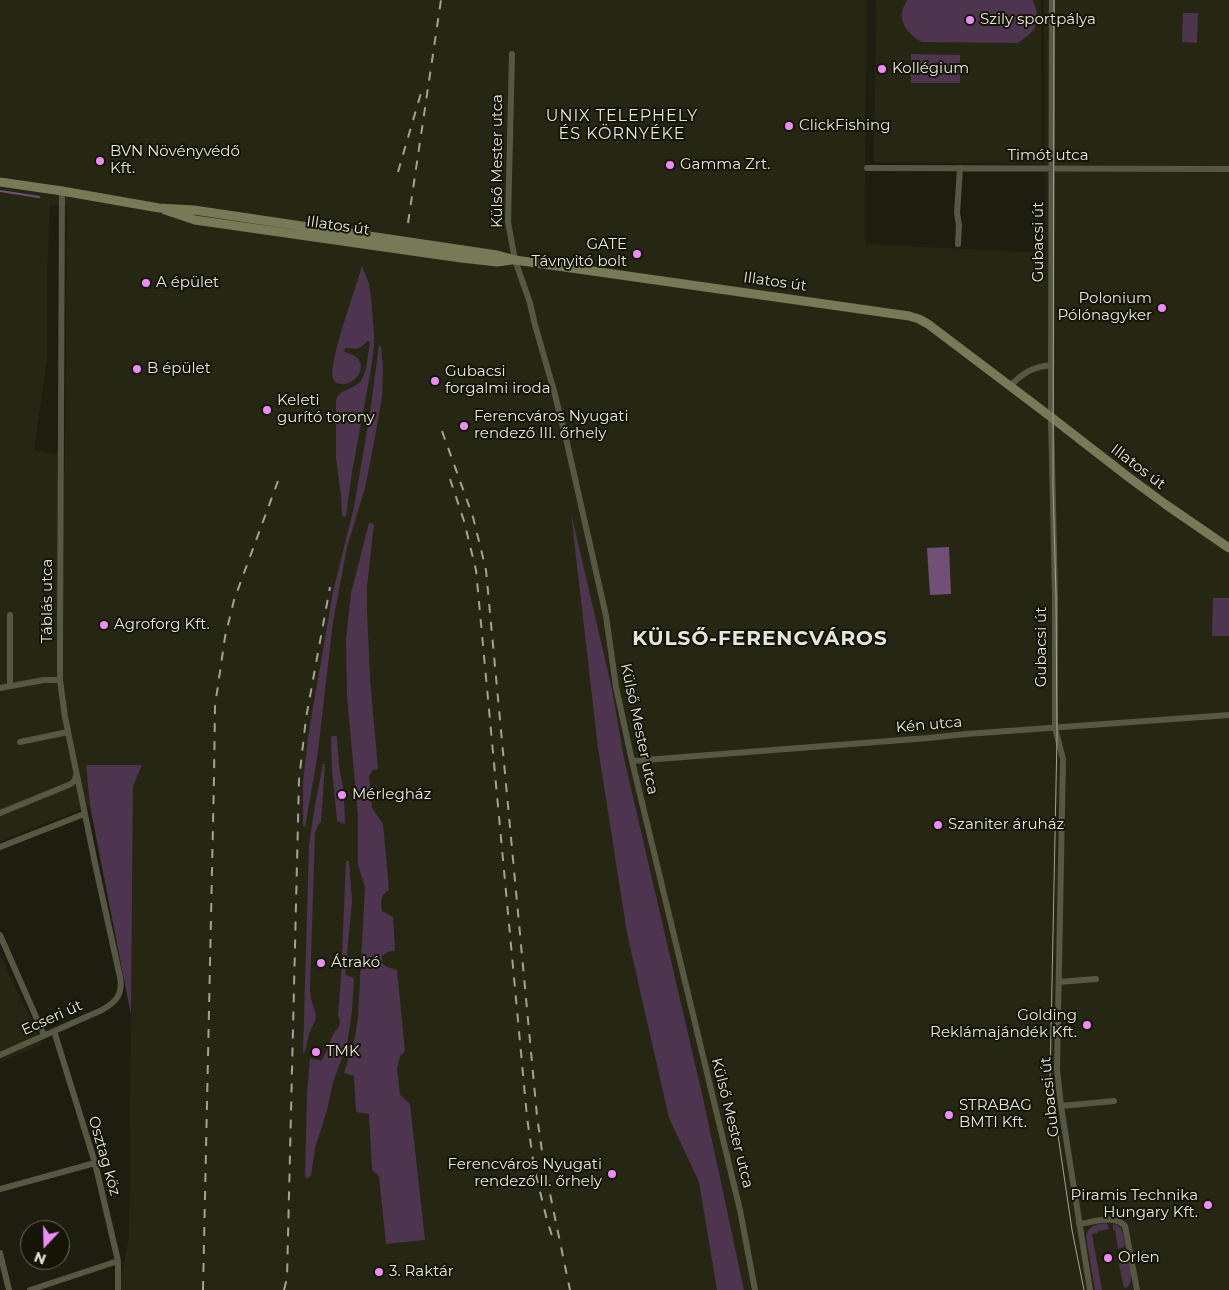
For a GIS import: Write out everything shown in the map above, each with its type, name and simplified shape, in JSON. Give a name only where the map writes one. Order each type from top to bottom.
[{"type":"street","name":"Gubacsi út","points":[[1052,0],[1051,417],[1055,728],[1063,759],[1058,1070],[1061,1106],[1090,1290]]},
{"type":"street","name":"Külső Mester utca","points":[[512,54],[508,222],[515,260],[530,303],[565,435],[606,616],[616,688],[632,762],[740,1210],[755,1290]]},
{"type":"street","name":"Timót utca","points":[[867,168],[1229,169]]},
{"type":"street","points":[[958,244],[959,225],[957,213],[960,168]]},
{"type":"street","name":"Illatos út","points":[[0,182],[159,208],[177,208],[497,255],[515,260],[918,318],[1127,476],[1229,548]]},
{"type":"street","name":"Táblás utca","points":[[62,191],[60,680],[76,775],[121,982],[121,989],[113,1004]]},
{"type":"street","points":[[1010,386],[1019,376],[1030,369],[1051,365]]},
{"type":"street","points":[[10,615],[10,685]]},
{"type":"street","points":[[0,688],[44,680],[60,680]]},
{"type":"street","name":"Kén utca","points":[[632,762],[966,734],[1229,715]]},
{"type":"street","points":[[20,742],[68,732]]},
{"type":"street","points":[[0,813],[71,784],[75,780],[76,775]]},
{"type":"street","points":[[0,847],[84,814]]},
{"type":"street","points":[[0,935],[44,1035]]},
{"type":"street","points":[[1059,982],[1096,979]]},
{"type":"street","name":"Ecseri út","points":[[0,1055],[113,1004]]},
{"type":"street","name":"Osztag köz","points":[[54,1032],[95,1163],[118,1261],[118,1290]]},
{"type":"street","points":[[1061,1106],[1114,1101]]},
{"type":"street","points":[[0,1189],[95,1163]]},
{"type":"street","points":[[1079,1224],[1110,1219],[1125,1226],[1137,1290]]},
{"type":"street","points":[[0,1253],[9,1290]]},
{"type":"street","points":[[30,1290],[118,1261]]},
{"type":"shaded area","points":[[0,0],[866,0],[865,244],[1045,253],[1044,0],[1229,0],[1229,1290],[744,1290],[703,1098],[624,758],[612,689],[572,519],[669,1118],[699,1182],[717,1290],[121,1290],[122,1272],[129,1238],[133,786],[142,766],[86,765],[90,806],[0,841]],"holes":[[[50,204],[67,207],[65,471],[61,470],[61,455],[34,450],[47,359],[47,276]]]},
{"type":"shaded area","points":[[876,0],[1041,0],[1041,164],[874,162]]},
{"type":"shaded area","name":"Szily sportpálya","points":[[907,0],[1033,0],[1037,20],[1030,34],[1018,43],[922,42],[910,34],[903,22],[902,12]]},
{"type":"shaded area","points":[[1183,13],[1198,13],[1197,43],[1182,42]]},
{"type":"shaded area","points":[[911,54],[960,55],[960,83],[911,83]]},
{"type":"shaded area","points":[[362,266],[369,284],[374,346],[346,516],[344,517],[342,515],[336,458],[336,401],[343,391],[355,386],[362,379],[367,362],[369,341],[357,349],[345,348],[344,352],[355,356],[361,365],[358,376],[354,380],[349,383],[337,383],[333,379],[332,369]]},
{"type":"shaded area","points":[[379,346],[381,346],[383,368],[382,397],[365,488],[347,547],[333,622],[317,759],[305,827],[303,826],[303,782],[308,737],[333,592],[354,507]]},
{"type":"shaded area","points":[[571,513],[612,689],[624,758],[703,1098],[744,1290],[717,1290],[699,1182],[669,1118],[627,933],[598,748]]},
{"type":"shaded area","points":[[369,523],[374,524],[367,587],[367,610],[370,680],[378,769],[373,770],[369,776],[372,808],[383,824],[389,890],[382,899],[382,911],[393,917],[395,951],[383,955],[382,963],[387,967],[397,970],[405,1051],[400,1056],[397,1068],[400,1095],[410,1104],[425,1240],[386,1244],[379,1176],[372,1170],[369,1114],[356,1112],[354,1076],[344,1073],[355,1037],[358,1017],[365,888],[358,864],[358,816],[347,696],[346,640],[351,593]]},
{"type":"shaded area","points":[[949,547],[951,594],[930,595],[927,548]]},
{"type":"shaded area","points":[[1213,598],[1229,598],[1229,636],[1212,636]]},
{"type":"shaded area","points":[[337,736],[339,767],[344,792],[337,793],[337,798],[343,798],[344,801],[345,824],[337,821],[332,769],[331,737]]},
{"type":"shaded area","points":[[323,764],[325,764],[321,822],[315,833],[310,990],[316,1015],[309,1033],[305,1052],[303,1053],[309,845]]},
{"type":"shaded area","points":[[86,765],[142,765],[133,786],[131,1015],[90,806]]},
{"type":"shaded area","points":[[346,861],[349,861],[352,901],[345,975],[354,978],[352,1011],[347,1045],[333,1082],[327,1110],[315,1148],[311,1176],[308,1178],[305,1177],[307,1093],[310,1058],[321,1061],[333,1035],[339,1027],[340,1020],[338,1015]]},
{"type":"shaded area","points":[[0,954],[42,1044],[0,1062]]},
{"type":"shaded area","points":[[1107,1223],[1109,1229],[1092,1234],[1102,1290],[1095,1290],[1086,1236],[1091,1227]]},
{"type":"shaded area","points":[[1113,1224],[1121,1229],[1123,1235],[1125,1246],[1118,1249],[1115,1230],[1113,1230]]},
{"type":"shaded area","points":[[1121,1261],[1128,1261],[1131,1276],[1130,1283],[1126,1288],[1124,1287],[1119,1265]]},
{"type":"waterway","points":[[0,191],[39,197]]},
{"type":"tram line","points":[[1054,0],[1053,487],[1057,737],[1050,1081],[1072,1230],[1084,1290]]},
{"type":"railway","points":[[408,223],[441,0]]},
{"type":"railway","points":[[398,172],[423,86]]},
{"type":"railway","points":[[442,431],[473,517],[486,570],[537,1116],[544,1165],[570,1290]]},
{"type":"railway","points":[[450,479],[464,521],[476,570],[527,1117],[534,1167],[554,1242]]},
{"type":"railway","points":[[203,1290],[215,706],[225,637],[234,600],[278,481]]},
{"type":"railway","points":[[284,1290],[287,1278],[299,780],[306,718],[330,587]]},
{"type":"place","name":"Szily sportpálya","points":[[970,20]]},
{"type":"place","name":"Kollégium","points":[[882,69]]},
{"type":"place","name":"ClickFishing","points":[[789,126]]},
{"type":"place","name":"BVN Növényvédő Kft.","points":[[100,161]]},
{"type":"place","name":"Gamma Zrt.","points":[[670,165]]},
{"type":"place","name":"GATE Távnyitó bolt","points":[[637,254]]},
{"type":"place","name":"A épület","points":[[146,283]]},
{"type":"place","name":"Polonium Pólónagyker","points":[[1162,308]]},
{"type":"place","name":"B épület","points":[[137,369]]},
{"type":"place","name":"Gubacsi forgalmi iroda","points":[[435,381]]},
{"type":"place","name":"Keleti gurító torony","points":[[267,410]]},
{"type":"place","name":"Ferencváros Nyugati rendező III. őrhely","points":[[464,426]]},
{"type":"place","name":"Agroforg Kft.","points":[[104,625]]},
{"type":"place","name":"Mérlegház","points":[[342,795]]},
{"type":"place","name":"Szaniter áruház","points":[[938,825]]},
{"type":"place","name":"Átrakó","points":[[321,963]]},
{"type":"place","name":"Golding Reklámajándék Kft.","points":[[1087,1025]]},
{"type":"place","name":"TMK","points":[[316,1052]]},
{"type":"place","name":"STRABAG BMTI Kft.","points":[[949,1115]]},
{"type":"place","name":"Ferencváros Nyugati rendező II. őrhely","points":[[612,1174]]},
{"type":"place","name":"Piramis Technika Hungary Kft.","points":[[1208,1205]]},
{"type":"place","name":"Orlen","points":[[1108,1258]]},
{"type":"place","name":"3. Raktár","points":[[379,1272]]},
{"type":"district","name":"UNIX TELEPHELY ÉS KÖRNYÉKE","points":[[622,125]]},
{"type":"district","name":"KÜLSŐ-FERENCVÁROS","points":[[760,639]]}]
